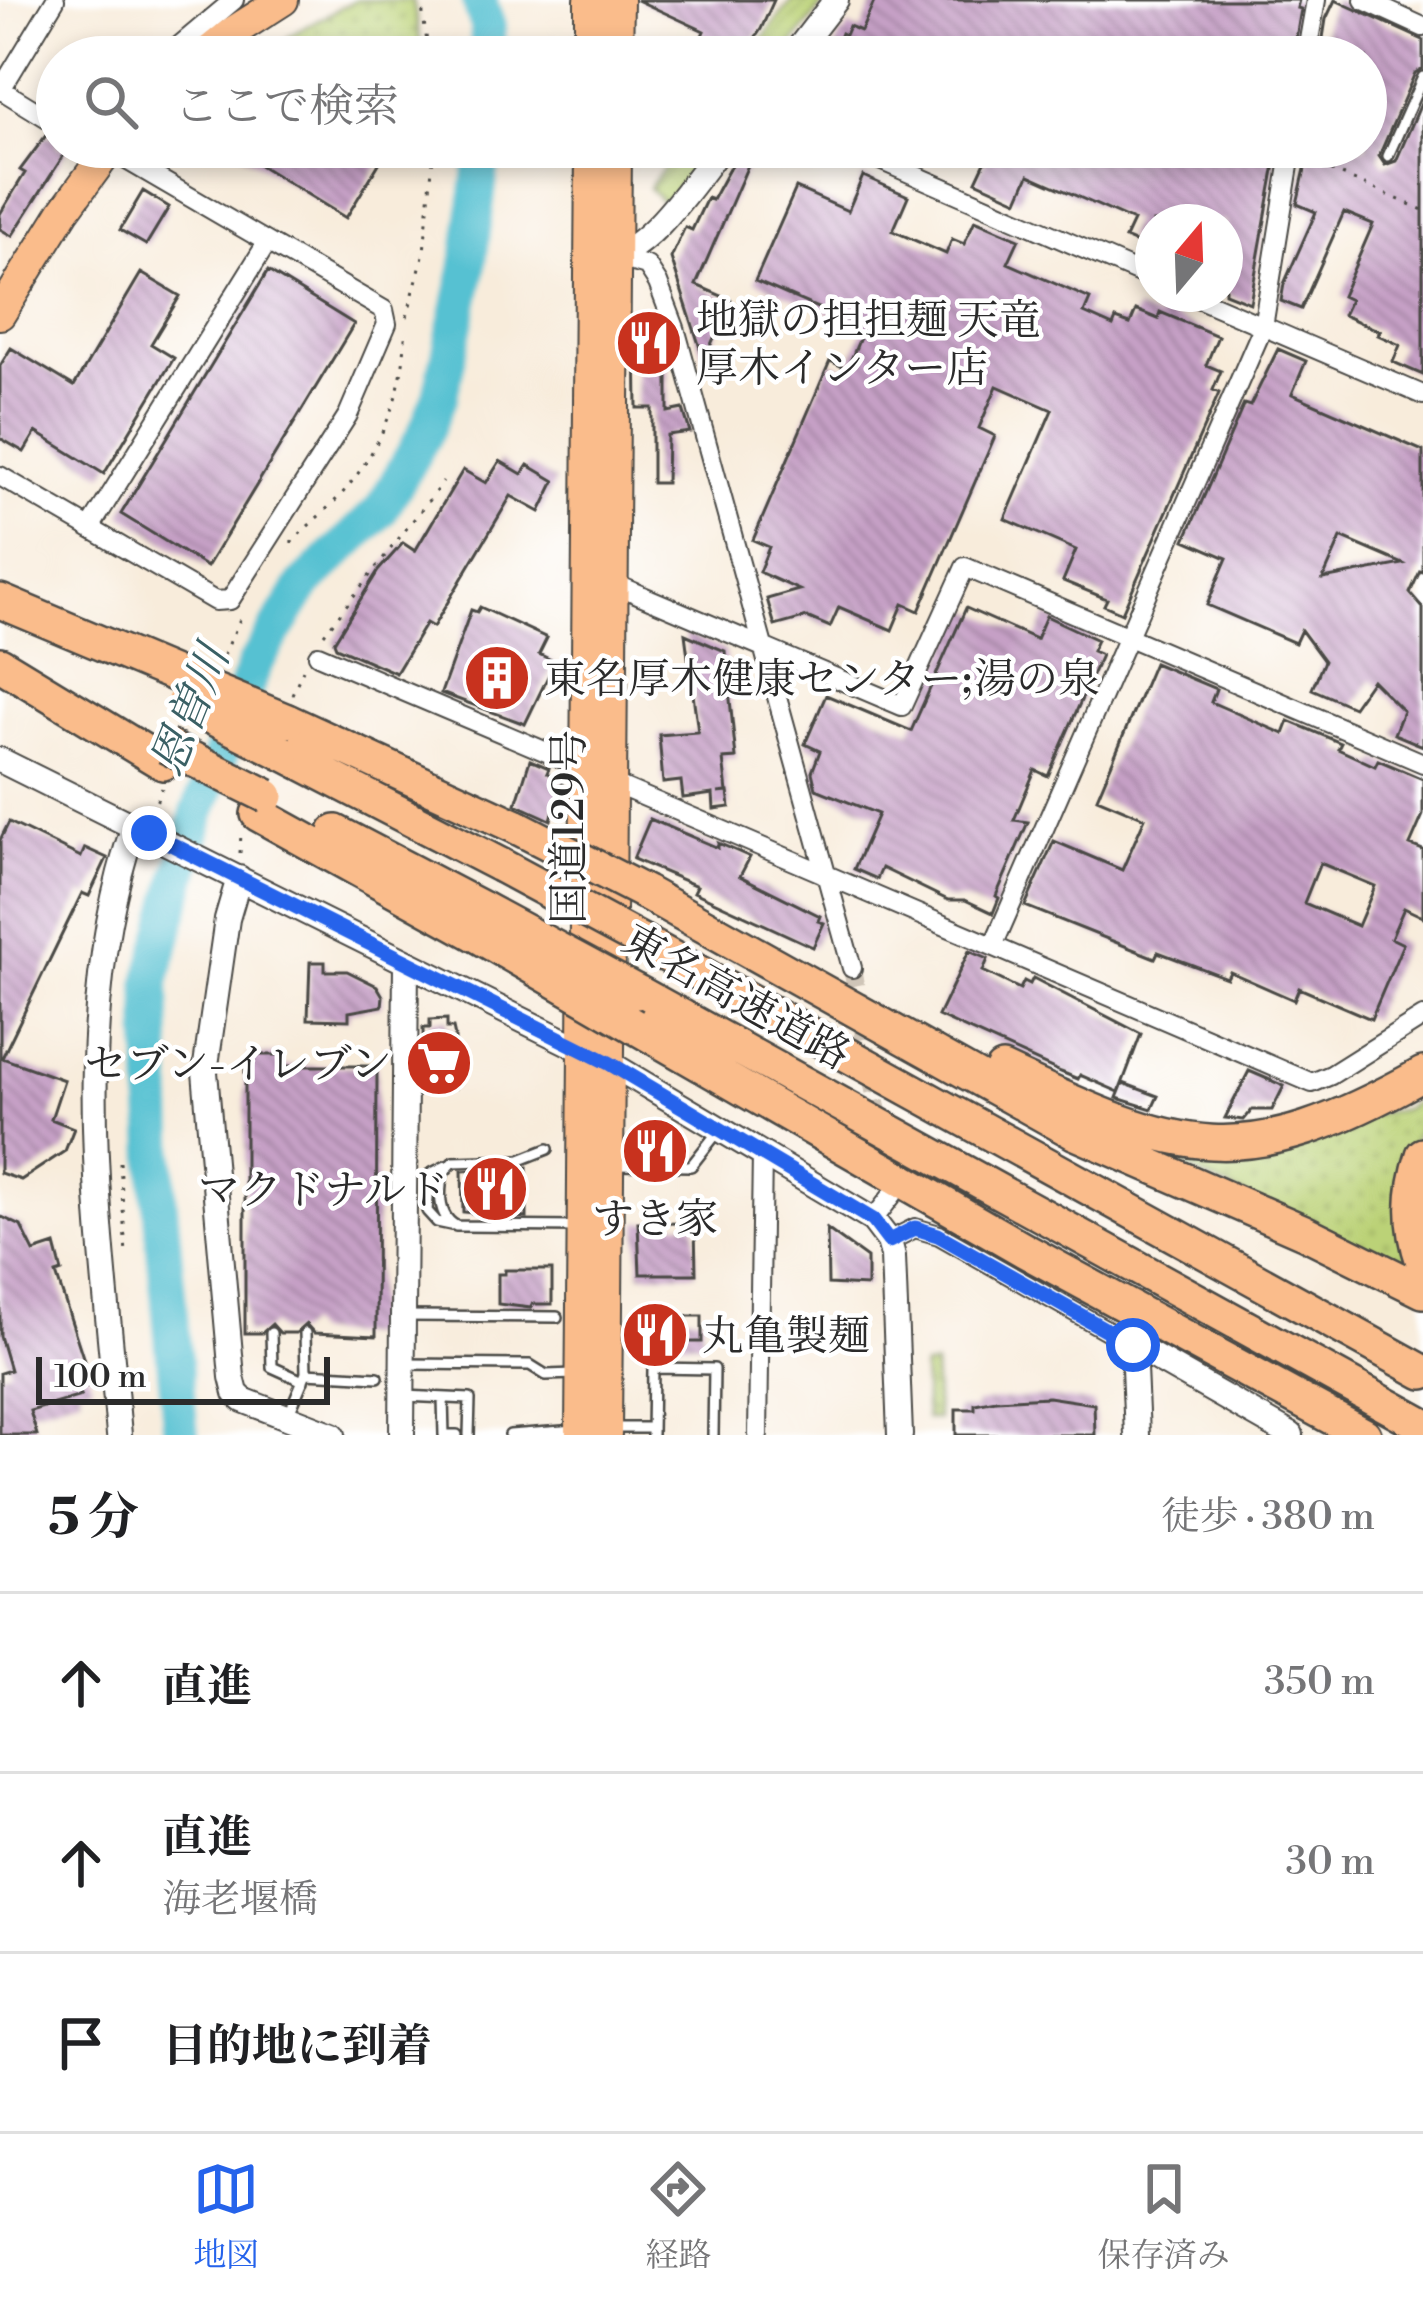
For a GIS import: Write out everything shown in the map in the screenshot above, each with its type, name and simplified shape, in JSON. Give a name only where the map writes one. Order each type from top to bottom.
[{"type":"highway","points":[[0,601],[188,693],[413,778],[916,1030],[1072,1103],[1161,1136],[1210,1144],[1290,1136],[1348,1115],[1423,1074]]},
{"type":"highway","name":"東名高速道路","points":[[0,611],[188,693],[1423,1372]]},
{"type":"highway","points":[[0,663],[636,1009],[1348,1435]]},
{"type":"highway","points":[[646,893],[1074,1132],[1423,1291]]},
{"type":"highway","name":"東名高速道路","points":[[636,1009],[1423,1425]]},
{"type":"highway","points":[[1423,1155],[1412,1199],[1423,1262]]},
{"type":"highway","points":[[1286,1395],[1364,1435]]},
{"type":"main road","points":[[228,36],[284,0]]},
{"type":"main road","points":[[590,0],[590,36]]},
{"type":"main road","points":[[617,36],[618,0]]},
{"type":"main road","points":[[0,314],[94,168]]},
{"type":"main road","name":"国道129号","points":[[593,168],[603,256],[612,584],[598,774]]},
{"type":"main road","name":"国道129号","points":[[594,1432],[582,1374],[583,1227],[597,1057],[603,256],[613,168]]},
{"type":"main road","name":"国道129号","points":[[594,1432],[608,1164],[597,1057]]},
{"type":"street","points":[[36,111],[0,90],[55,0]]},
{"type":"street","points":[[191,36],[234,0]]},
{"type":"street","points":[[808,36],[836,0]]},
{"type":"street","points":[[1310,36],[1316,0]]},
{"type":"street","points":[[1364,0],[1394,6],[1423,27]]},
{"type":"street","points":[[0,476],[214,601],[230,600],[339,430],[387,324],[384,310],[141,168]]},
{"type":"street","points":[[603,256],[653,232],[704,168]]},
{"type":"street","points":[[898,168],[1135,271]]},
{"type":"street","points":[[993,946],[1263,327],[1288,168]]},
{"type":"street","points":[[90,528],[267,243]]},
{"type":"street","points":[[603,256],[647,266],[658,283],[767,651],[822,872],[852,968]]},
{"type":"street","points":[[1229,312],[1423,395]]},
{"type":"street","points":[[612,584],[902,706],[965,567],[1423,763]]},
{"type":"street","points":[[318,655],[1312,1083],[1423,1017]]},
{"type":"street","points":[[4,772],[141,829],[597,1057],[873,1220],[889,1241],[900,1435]]},
{"type":"street","points":[[119,1435],[94,1127],[106,936],[117,874],[141,829]]},
{"type":"street","points":[[231,874],[205,1072],[224,1320],[236,1393],[243,1400],[333,1435]]},
{"type":"street","points":[[402,1435],[406,962]]},
{"type":"street","points":[[758,1435],[762,1153]]},
{"type":"street","points":[[873,1220],[892,1194]]},
{"type":"street","points":[[889,1241],[915,1228],[938,1235],[1292,1435]]},
{"type":"street","points":[[1133,1345],[1137,1435]]},
{"type":"lane","points":[[1388,156],[1423,77]]},
{"type":"lane","points":[[1387,126],[1399,131]]},
{"type":"lane","points":[[608,1164],[691,1166],[720,1128]]},
{"type":"lane","points":[[548,1149],[520,1160],[461,1159],[448,1164],[441,1181],[445,1220],[456,1226],[583,1227]]},
{"type":"lane","points":[[404,1316],[557,1317]]},
{"type":"lane","points":[[271,1333],[272,1367],[305,1377],[378,1377]]},
{"type":"lane","points":[[287,1418],[305,1377],[305,1333]]},
{"type":"lane","points":[[403,1364],[530,1365],[546,1376],[582,1374]]},
{"type":"lane","points":[[510,1435],[652,1431],[653,1368],[714,1369],[713,1435]]},
{"type":"lane","points":[[403,1396],[470,1399],[469,1435]]},
{"type":"lane","points":[[443,1398],[443,1435],[457,1435]]},
{"type":"path","points":[[421,0],[425,36]]},
{"type":"path","points":[[1331,168],[1423,210]]},
{"type":"path","points":[[318,655],[318,644],[331,623],[443,482]]},
{"type":"path","points":[[119,1144],[127,1262]]},
{"type":"green space","points":[[355,0],[413,0],[419,36],[291,36]]},
{"type":"green space","points":[[792,0],[826,0],[799,36],[765,36]]},
{"type":"green space","points":[[664,168],[695,168],[664,203],[649,188]]},
{"type":"green space","points":[[1423,1097],[1400,1191],[1402,1232],[1414,1274],[1120,1138],[1161,1148],[1404,1109]]},
{"type":"green space","points":[[934,1366],[937,1419],[926,1419],[923,1367]]},
{"type":"building","points":[[637,0],[774,0],[756,36],[702,36],[704,31]]},
{"type":"building","points":[[875,0],[1299,0],[1297,8],[1301,9],[1296,36],[840,36],[849,26],[861,31]]},
{"type":"building","points":[[1335,0],[1423,40],[1423,68],[1415,73],[1387,138],[1387,36],[1323,36]]},
{"type":"building","points":[[1423,99],[1423,375],[1393,362],[1400,345],[1343,315],[1350,300],[1342,296],[1373,224],[1344,212],[1301,309],[1281,301],[1316,212],[1297,204],[1305,168],[1387,168],[1396,161]]},
{"type":"building","points":[[36,149],[36,168],[56,168],[12,236],[0,229],[0,214],[25,173],[20,170]]},
{"type":"building","points":[[264,168],[376,168],[346,218]]},
{"type":"building","points":[[730,168],[747,168],[696,285],[731,300],[704,360],[671,258],[685,227],[692,230],[707,198],[712,200]]},
{"type":"building","points":[[982,168],[1274,168],[1250,303],[1243,300],[1243,204],[1135,204],[1135,242],[1125,238],[1133,221],[1029,175],[1018,200],[976,181]]},
{"type":"building","points":[[863,176],[908,196],[893,231],[946,254],[952,239],[964,244],[975,220],[1019,239],[1008,263],[1090,299],[1084,313],[1113,326],[1116,319],[1130,324],[1135,312],[1158,319],[1160,312],[1218,336],[1206,365],[1221,371],[1213,390],[1219,393],[1122,613],[1104,605],[1107,599],[1063,581],[1076,550],[1005,519],[1052,410],[997,386],[979,428],[995,436],[919,611],[903,604],[892,630],[839,607],[830,627],[807,617],[775,626],[767,599],[799,590],[759,572],[769,547],[753,540],[830,361],[847,369],[864,328],[755,281],[796,188],[848,211]]},
{"type":"building","points":[[143,191],[169,207],[146,245],[120,230]]},
{"type":"building","points":[[268,271],[354,324],[207,567],[121,514]]},
{"type":"building","points":[[141,273],[180,296],[151,344],[174,358],[104,474],[36,432],[24,452],[0,438],[0,366],[11,348],[74,386]]},
{"type":"building","points":[[636,334],[662,334],[661,352],[668,352],[668,412],[683,409],[690,432],[667,435],[666,483],[652,483],[652,408],[637,408]]},
{"type":"building","points":[[1278,349],[1306,361],[1292,394],[1423,451],[1423,572],[1410,593],[1423,608],[1423,746],[1394,734],[1403,711],[1372,680],[1353,707],[1312,689],[1324,661],[1301,630],[1295,643],[1207,605],[1227,558],[1185,540],[1244,404],[1250,406]],"holes":[[[1341,538],[1403,564],[1323,579]]]},
{"type":"building","points":[[500,461],[522,474],[528,465],[555,481],[540,512],[511,496],[433,627],[426,623],[396,673],[336,647],[334,642],[378,571],[403,543],[415,551],[463,470],[486,483]]},
{"type":"building","name":"東名厚木健康センター;湯の泉","points":[[480,607],[547,638],[539,654],[555,662],[525,724],[441,693],[471,610],[477,612]]},
{"type":"building","points":[[966,608],[1036,639],[1046,616],[1097,640],[1092,651],[1101,655],[1048,776],[1035,770],[1014,820],[1028,822],[993,913],[965,900],[948,900],[882,868],[877,879],[854,869],[878,814],[816,789],[812,772],[820,751],[805,744],[826,695],[911,731]]},
{"type":"building","points":[[685,634],[725,651],[736,758],[723,759],[727,792],[718,793],[728,792],[730,807],[714,809],[713,794],[683,798],[681,781],[663,783],[659,735],[698,732]]},
{"type":"building","points":[[1154,663],[1216,689],[1211,702],[1284,734],[1289,721],[1341,743],[1338,749],[1375,766],[1378,760],[1423,779],[1423,815],[1410,845],[1423,850],[1423,917],[1404,908],[1391,938],[1403,944],[1371,1019],[1299,988],[1294,1000],[1230,972],[1227,978],[1158,952],[1155,958],[1025,906],[1054,841],[1122,870],[1145,818],[1097,798]],"holes":[[[1320,863],[1375,886],[1358,926],[1304,903]]]},
{"type":"building","points":[[530,760],[562,778],[562,799],[557,797],[551,820],[516,804]]},
{"type":"building","points":[[650,819],[750,857],[740,876],[820,916],[818,921],[824,923],[813,947],[694,892],[697,886],[633,859]]},
{"type":"building","points":[[9,822],[81,857],[85,848],[107,858],[89,896],[82,893],[2,1058],[64,1080],[51,1119],[74,1128],[65,1151],[21,1180],[0,1173],[0,840]]},
{"type":"building","points":[[969,951],[988,959],[983,971],[1020,989],[1033,978],[1141,1034],[1119,1092],[1061,1072],[938,1016]]},
{"type":"building","points":[[310,962],[325,962],[325,971],[347,971],[377,986],[382,1006],[349,1012],[349,1020],[308,1019]]},
{"type":"building","name":"セブン-イレブン","points":[[447,1019],[447,1028],[453,1028],[455,1037],[455,1088],[424,1088],[423,1028],[430,1028],[430,1020]]},
{"type":"building","points":[[249,1055],[282,1055],[282,1066],[377,1066],[376,1336],[314,1333],[306,1324],[296,1333],[280,1333],[272,1324],[262,1333],[245,1333],[245,1066]]},
{"type":"building","points":[[1249,1071],[1284,1086],[1272,1110],[1252,1110],[1244,1120],[1225,1118]]},
{"type":"building","points":[[1123,1083],[1158,1096],[1152,1109],[1117,1098]]},
{"type":"building","name":"すき家","points":[[679,1138],[679,1157],[630,1156],[630,1140]]},
{"type":"building","name":"マクドナルド","points":[[527,1167],[527,1218],[463,1212],[462,1171]]},
{"type":"building","points":[[0,1216],[21,1226],[34,1252],[55,1245],[62,1272],[56,1274],[92,1385],[79,1389],[81,1396],[30,1411],[37,1435],[0,1435],[0,1373],[10,1370],[0,1336]]},
{"type":"building","points":[[638,1222],[695,1224],[696,1274],[640,1274]]},
{"type":"building","points":[[827,1229],[867,1258],[867,1286],[828,1284]]},
{"type":"building","points":[[552,1270],[552,1304],[532,1304],[531,1308],[498,1304],[498,1274]]},
{"type":"building","points":[[640,1316],[702,1316],[702,1342],[635,1347],[635,1324],[640,1324]]},
{"type":"building","points":[[1048,1397],[1094,1404],[1095,1435],[956,1435],[956,1409],[975,1409],[975,1404],[996,1400]]},
{"type":"waterway","name":"恩曽川","points":[[479,0],[488,36]]},
{"type":"waterway","name":"恩曽川","points":[[181,1435],[159,1194],[152,982],[198,813],[255,664],[304,585],[381,510],[424,435],[440,396],[468,269],[481,168]]},
{"type":"tunnel","points":[[852,968],[881,1129]]},
{"type":"place","name":"地獄の担担麺 天竜 厚木インター店","points":[[649,343]]},
{"type":"place","name":"東名厚木健康センター;湯の泉","points":[[497,678]]},
{"type":"place","name":"セブン-イレブン","points":[[439,1063]]},
{"type":"place","name":"すき家","points":[[655,1151]]},
{"type":"place","name":"マクドナルド","points":[[495,1189]]},
{"type":"place","name":"丸亀製麺","points":[[655,1335]]},
{"type":"route","points":[[149,833],[609,1063],[873,1220],[889,1241],[915,1228],[938,1235],[1133,1345]]}]
